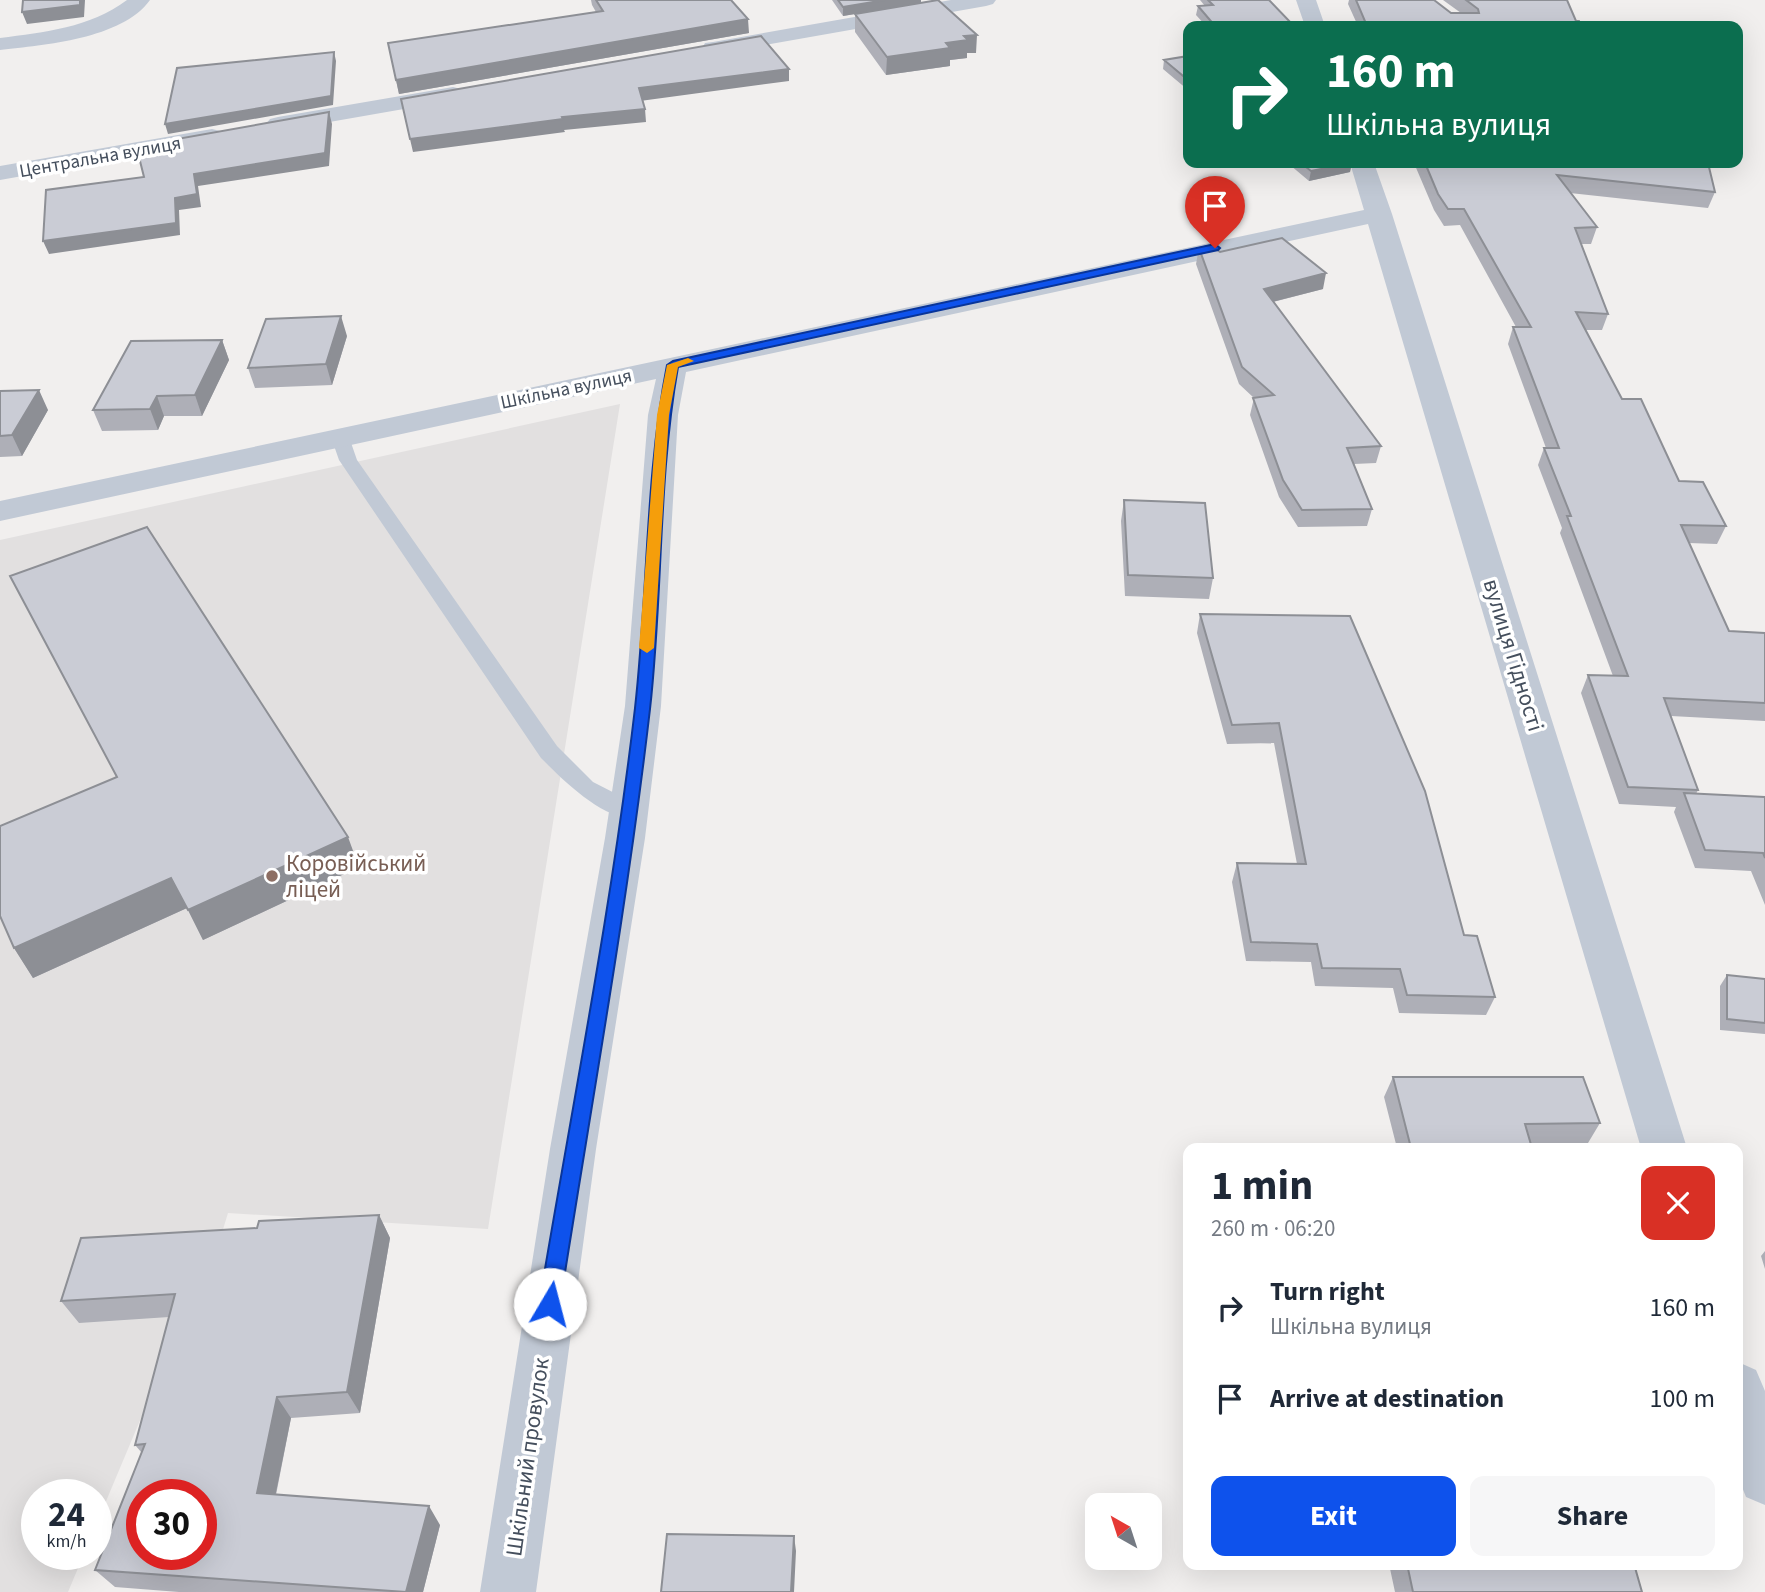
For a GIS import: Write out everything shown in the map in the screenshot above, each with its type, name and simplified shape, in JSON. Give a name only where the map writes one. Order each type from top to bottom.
[{"type":"street","points":[[0,44],[68,35],[98,26],[118,17],[140,0]]},
{"type":"street","points":[[686,53],[986,0]]},
{"type":"street","points":[[1306,0],[1313,21]]},
{"type":"street","points":[[263,127],[481,89]]},
{"type":"street","name":"Центральна вулиця","points":[[0,173],[236,132]]},
{"type":"street","name":"вулиця Гідності","points":[[1364,168],[1662,1143]]},
{"type":"street","name":"Шкільна вулиця","points":[[0,511],[1350,218],[1379,214]]},
{"type":"street","name":"Шкільний провулок","points":[[508,1592],[569,1176],[643,706],[663,415],[673,365]]},
{"type":"street","points":[[1743,1405],[1765,1478]]},
{"type":"lane","points":[[340,437],[348,460],[549,752],[585,788],[628,810]]},
{"type":"shaded area","name":"Коровійський ліцей","points":[[620,404],[488,1229],[228,1213],[191,1334],[165,1361],[112,1487],[112,1479],[21,1479],[21,1570],[77,1570],[68,1592],[0,1592],[0,540]]},
{"type":"building","points":[[23,0],[80,0],[80,5],[22,12]]},
{"type":"building","points":[[596,0],[731,0],[748,19],[396,80],[388,43],[603,11]]},
{"type":"building","points":[[838,0],[885,0],[843,7]]},
{"type":"building","points":[[938,0],[977,35],[964,36],[968,40],[946,43],[950,48],[887,57],[855,14]]},
{"type":"building","points":[[1208,0],[1269,0],[1289,21],[1211,21],[1198,6],[1213,5]]},
{"type":"building","points":[[1356,0],[1434,0],[1451,13],[1479,13],[1478,9],[1466,0],[1567,0],[1576,21],[1365,21]]},
{"type":"building","points":[[761,36],[789,69],[639,88],[645,109],[562,117],[563,119],[410,139],[401,99]]},
{"type":"building","points":[[334,52],[331,96],[165,124],[177,68]]},
{"type":"building","points":[[1183,57],[1183,76],[1164,60]]},
{"type":"building","points":[[329,112],[325,153],[194,174],[197,194],[175,198],[176,223],[43,241],[46,190],[144,177],[138,153],[159,149],[160,142]]},
{"type":"building","points":[[1427,168],[1709,168],[1715,192],[1557,175],[1597,227],[1575,228],[1608,314],[1576,312],[1622,399],[1641,399],[1679,481],[1703,482],[1726,526],[1681,525],[1729,631],[1765,633],[1765,703],[1664,698],[1698,790],[1628,787],[1588,675],[1628,676],[1544,448],[1559,448],[1513,327],[1531,327],[1464,209],[1448,209]]},
{"type":"building","points":[[1282,238],[1326,273],[1264,289],[1381,446],[1347,448],[1372,509],[1302,510],[1283,480],[1253,398],[1274,395],[1242,367],[1199,248],[1211,245],[1220,252]]},
{"type":"building","points":[[341,316],[326,364],[248,368],[266,319]]},
{"type":"building","points":[[222,340],[195,395],[157,396],[150,409],[93,410],[131,341]]},
{"type":"building","points":[[39,390],[12,435],[0,436],[0,391]]},
{"type":"building","points":[[1124,500],[1205,503],[1213,578],[1128,575]]},
{"type":"building","points":[[147,527],[348,837],[188,910],[171,878],[14,948],[0,916],[0,826],[117,777],[10,576]]},
{"type":"building","points":[[1200,614],[1350,616],[1425,791],[1464,935],[1477,936],[1495,997],[1407,995],[1400,969],[1322,968],[1317,944],[1251,942],[1237,863],[1306,864],[1279,723],[1232,725]]},
{"type":"building","points":[[1684,793],[1765,797],[1765,858],[1763,853],[1705,850]]},
{"type":"building","points":[[1727,975],[1765,979],[1765,1023],[1727,1019]]},
{"type":"building","points":[[1393,1077],[1583,1077],[1600,1123],[1525,1124],[1531,1143],[1410,1143]]},
{"type":"building","points":[[379,1215],[347,1392],[277,1397],[257,1493],[429,1506],[406,1592],[95,1570],[112,1570],[112,1527],[126,1492],[126,1570],[217,1570],[217,1479],[131,1479],[145,1444],[135,1445],[175,1294],[61,1301],[81,1238],[257,1228],[259,1221]]},
{"type":"building","points":[[667,1534],[794,1536],[791,1592],[661,1592]]},
{"type":"building","points":[[1408,1570],[1636,1570],[1642,1592],[1413,1592]]},
{"type":"slow traffic","points":[[647,648],[663,415],[673,365],[688,361]]},
{"type":"place","name":"Коровійський ліцей","points":[[272,876]]},
{"type":"route","points":[[550,1304],[625,838],[643,706],[659,460],[663,415],[673,365],[1215,248]]}]
